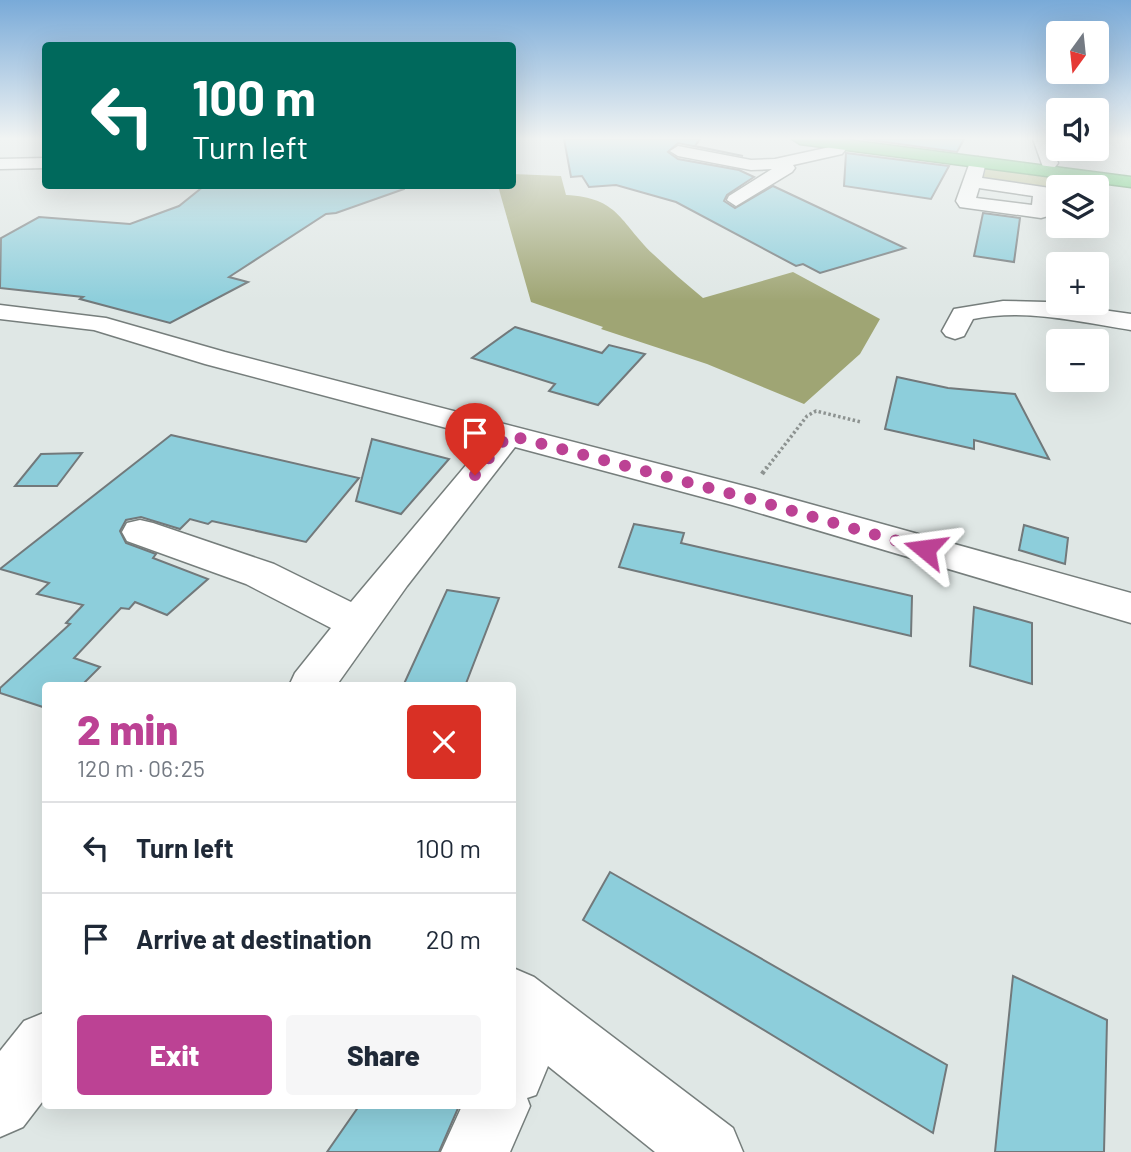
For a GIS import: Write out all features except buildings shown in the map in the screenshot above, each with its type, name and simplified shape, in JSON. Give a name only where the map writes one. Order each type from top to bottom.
[{"type":"street","points":[[736,200],[747,193]]},
{"type":"street","points":[[955,331],[963,314],[983,308],[1022,309],[1131,321]]},
{"type":"street","points":[[0,312],[97,323],[744,497],[1131,608]]},
{"type":"street","points":[[314,682],[508,435]]},
{"type":"street","points":[[140,532],[260,574],[358,623]]},
{"type":"street","points":[[521,1029],[709,1152]]},
{"type":"street","points":[[0,1104],[42,1047]]},
{"type":"street","points":[[475,1152],[496,1109]]},
{"type":"path","points":[[744,497],[807,416],[816,411],[861,422]]},
{"type":"green space","points":[[500,193],[565,193],[608,206],[653,254],[703,298],[793,272],[880,319],[860,354],[804,404],[707,364],[601,329],[603,327],[531,302]]},
{"type":"route","points":[[475,475],[508,435],[744,497],[925,549]]}]
